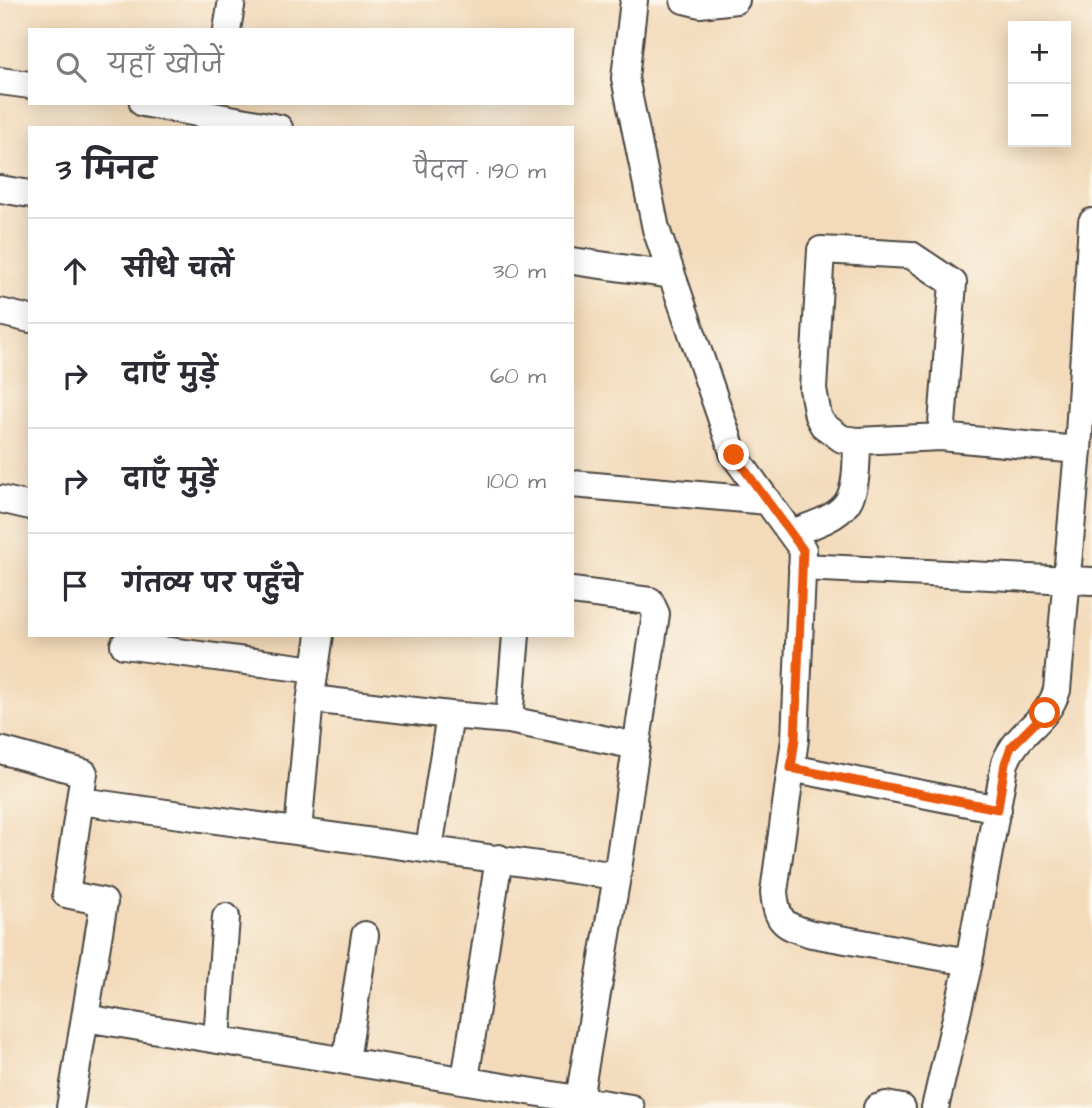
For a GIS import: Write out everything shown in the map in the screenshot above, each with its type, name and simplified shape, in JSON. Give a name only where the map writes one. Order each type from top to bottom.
[{"type":"street","points":[[227,28],[232,0]]},
{"type":"street","points":[[634,0],[625,78],[656,229],[734,455],[803,550],[795,739],[774,892],[776,911],[781,921],[790,928],[812,934],[969,962]]},
{"type":"street","points":[[684,0],[700,4],[736,0]]},
{"type":"street","points":[[0,81],[28,85]]},
{"type":"street","points":[[154,105],[268,126]]},
{"type":"street","points":[[0,188],[28,194]]},
{"type":"street","points":[[935,1108],[969,962],[1005,763],[1011,747],[1053,703],[1079,581],[1078,450],[1092,222]]},
{"type":"street","points":[[941,437],[953,284],[911,255],[821,250],[813,389],[818,416],[831,433],[842,439],[857,441],[941,437],[1078,450]]},
{"type":"street","points":[[574,261],[672,275]]},
{"type":"street","points":[[0,313],[28,319]]},
{"type":"street","points":[[791,533],[823,523],[850,501],[857,484],[857,441]]},
{"type":"street","points":[[574,484],[768,501]]},
{"type":"street","points":[[0,499],[28,506]]},
{"type":"street","points":[[802,567],[1079,581]]},
{"type":"street","points":[[574,591],[650,601],[656,614],[617,876],[579,1099]]},
{"type":"street","points":[[298,831],[320,637]]},
{"type":"street","points":[[509,720],[516,637]]},
{"type":"street","points":[[124,645],[315,670]]},
{"type":"street","points":[[312,699],[509,720],[637,746]]},
{"type":"street","points":[[429,849],[450,715]]},
{"type":"street","points":[[0,750],[84,773],[66,894],[104,902],[70,1108]]},
{"type":"street","points":[[791,768],[998,809]]},
{"type":"street","points":[[80,801],[617,876]]},
{"type":"street","points":[[465,1080],[499,858]]},
{"type":"street","points":[[216,1039],[226,917]]},
{"type":"street","points":[[346,1061],[365,935]]},
{"type":"street","points":[[85,1018],[631,1108]]},
{"type":"street","points":[[877,1108],[886,1105],[902,1108]]},
{"type":"route","points":[[734,455],[803,550],[795,739],[791,768],[998,809],[1005,763],[1011,747],[1045,713]]}]
